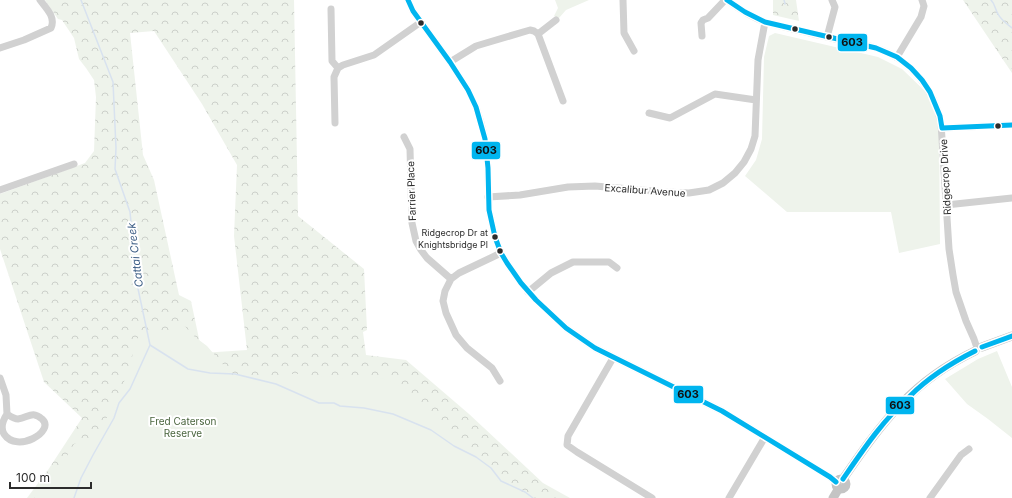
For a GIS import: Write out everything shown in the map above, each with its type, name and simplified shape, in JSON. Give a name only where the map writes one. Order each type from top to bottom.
[{"type":"main road","points":[[833,498],[839,483],[874,436],[902,403],[926,382],[955,362],[978,348],[1012,336]]},
{"type":"street","points":[[0,48],[24,40],[51,28],[53,23],[52,17],[40,0]]},
{"type":"street","points":[[408,0],[413,11],[450,62],[468,90],[476,107],[485,139],[489,210],[495,237],[502,253],[528,292],[566,328],[595,348],[715,408],[839,483]]},
{"type":"street","points":[[623,0],[624,33],[634,51]]},
{"type":"street","points":[[702,36],[701,23],[726,0]]},
{"type":"street","name":"Ridgecrop Drive","points":[[726,0],[737,8],[765,22],[876,48],[897,58],[911,68],[922,80],[930,92],[940,116],[949,249],[953,275],[959,300],[978,348]]},
{"type":"street","points":[[828,37],[835,8],[832,0]]},
{"type":"street","points":[[897,58],[921,17],[924,6],[922,0]]},
{"type":"street","points":[[331,9],[332,61],[338,68]]},
{"type":"street","points":[[538,34],[556,20]]},
{"type":"street","points":[[335,123],[334,77],[338,68],[343,65],[374,56],[421,22]]},
{"type":"street","name":"Excalibur Avenue","points":[[488,196],[520,195],[568,187],[595,186],[689,193],[709,190],[723,183],[735,173],[744,162],[751,149],[755,136],[758,60],[765,22]]},
{"type":"street","points":[[450,62],[476,46],[530,30],[534,31],[538,34],[563,101]]},
{"type":"street","points":[[649,113],[670,118],[715,94],[756,100]]},
{"type":"street","points":[[942,128],[1012,125]]},
{"type":"street","name":"Farrier Place","points":[[404,137],[410,149],[412,223],[416,241],[428,258],[451,279]]},
{"type":"street","points":[[0,190],[74,164]]},
{"type":"street","points":[[946,205],[1012,198]]},
{"type":"street","points":[[500,381],[492,368],[467,348],[456,335],[446,313],[444,301],[445,291],[451,279],[459,273],[502,253]]},
{"type":"street","points":[[528,292],[551,273],[573,262],[609,262],[617,268]]},
{"type":"street","points":[[613,358],[568,436],[567,445],[652,498]]},
{"type":"street","points":[[0,378],[6,395],[7,414],[2,424],[4,434],[12,441],[19,443],[28,441],[42,432],[45,428],[45,424],[42,419],[33,414],[19,419],[7,414]]},
{"type":"street","points":[[729,498],[765,437]]},
{"type":"street","points":[[930,498],[961,454],[969,449]]},
{"type":"green space","points":[[45,0],[294,0],[298,216],[364,269],[367,330],[363,332],[366,355],[406,360],[469,414],[543,483],[570,498],[27,498],[48,470],[82,418],[44,382],[0,249],[0,194],[85,163],[94,151],[96,97],[94,80],[79,59],[74,38],[62,20],[58,19]],"holes":[[[154,31],[202,104],[237,165],[234,236],[247,350],[202,353],[191,301],[179,295],[154,180],[143,155],[130,33]]]},
{"type":"green space","points":[[555,0],[589,0],[566,10],[559,18],[554,16],[558,8]]},
{"type":"green space","points":[[773,0],[796,0],[799,21],[773,15]]},
{"type":"green space","points":[[963,0],[1012,0],[1012,73]]},
{"type":"green space","points":[[775,33],[878,57],[902,69],[927,93],[939,124],[940,244],[899,253],[891,212],[787,212],[745,176],[756,160],[762,139],[764,57],[769,36]]},
{"type":"green space","name":"Fred Caterson Reserve","points":[[185,326],[191,334],[207,346],[232,375],[241,379],[271,379],[282,374],[302,374],[349,379],[375,377],[384,379],[409,390],[469,450],[482,460],[500,483],[523,492],[530,498],[34,498],[61,466],[74,444],[100,434],[108,414],[116,402],[131,364],[135,339]]},
{"type":"green space","points":[[997,351],[1012,387],[1012,438],[967,404],[945,379],[978,359]]},
{"type":"waterway","name":"Cattai Creek","points":[[74,498],[81,478],[114,418],[119,403],[130,389],[150,345],[137,284],[130,212],[115,169],[116,148],[113,82],[81,0]]},
{"type":"waterway","points":[[784,0],[785,4]]},
{"type":"waterway","points":[[991,0],[1001,18],[1012,28]]},
{"type":"waterway","points":[[150,345],[188,369],[210,373],[235,374],[276,384],[319,403],[334,403],[340,406],[364,408],[393,414],[431,430],[454,446],[476,457],[491,468],[501,481],[525,492],[533,498]]},
{"type":"transit line","name":"603","points":[[408,0],[413,11],[450,62],[468,90],[476,107],[485,139],[488,168],[489,210],[495,237],[501,253],[507,263],[521,283],[536,300],[566,328],[595,348],[722,411],[836,482]]},
{"type":"transit line","name":"603","points":[[727,0],[745,12],[765,22],[876,48],[897,57],[911,68],[930,92],[940,116],[942,128]]},
{"type":"transit line","name":"603","points":[[942,128],[1012,125]]},
{"type":"transit line","name":"603","points":[[982,347],[1012,336]]},
{"type":"transit line","name":"603","points":[[843,479],[874,436],[900,405],[917,389],[933,377],[957,360],[975,351]]},
{"type":"place","name":"Ridgecrop Dr at Knightsbridge Pl","points":[[495,237]]}]
